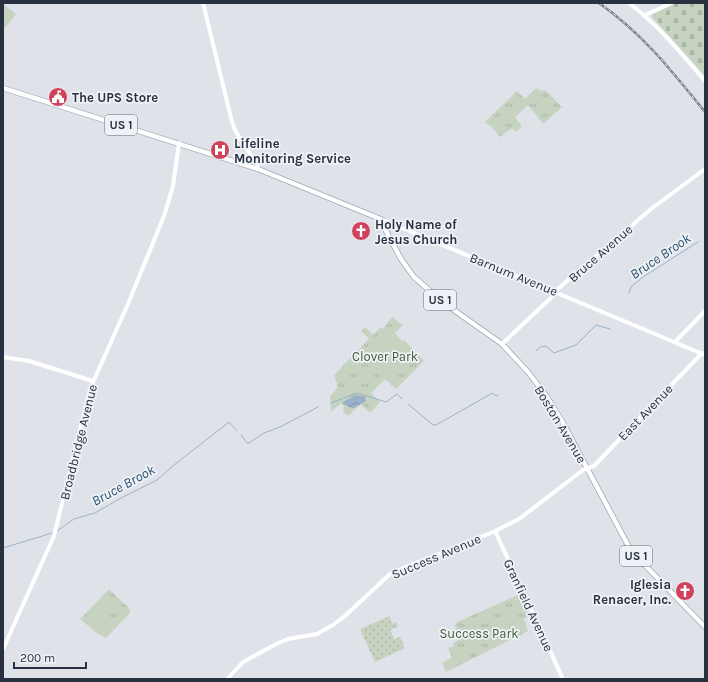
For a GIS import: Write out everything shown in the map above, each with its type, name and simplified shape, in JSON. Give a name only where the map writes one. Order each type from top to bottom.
[{"type":"main road","name":"Barnum Avenue","points":[[3,88],[258,169],[383,220]]},
{"type":"main road","name":"Boston Avenue","points":[[383,220],[385,230],[401,259],[414,277],[444,303],[502,344],[528,372],[548,398],[634,554],[705,627]]},
{"type":"street","points":[[203,3],[232,122],[236,132],[258,165],[258,169]]},
{"type":"street","points":[[629,3],[645,15],[670,40],[705,81]]},
{"type":"street","points":[[645,15],[672,3]]},
{"type":"street","name":"Broadbridge Avenue","points":[[3,649],[54,534],[84,409],[93,381],[125,312],[164,216],[173,186],[179,143]]},
{"type":"street","name":"Bruce Avenue","points":[[502,344],[565,283],[651,209],[705,169]]},
{"type":"street","name":"Barnum Avenue","points":[[383,220],[703,354]]},
{"type":"street","points":[[675,342],[705,310]]},
{"type":"street","name":"East Avenue","points":[[588,469],[594,466],[703,354]]},
{"type":"street","points":[[3,357],[29,361],[93,381]]},
{"type":"street","name":"Success Avenue","points":[[227,679],[243,662],[276,644],[288,639],[317,634],[333,625],[392,573],[495,531],[519,519],[583,470],[588,469]]},
{"type":"street","name":"Granfield Avenue","points":[[495,531],[563,679]]},
{"type":"green space","points":[[675,3],[705,3],[705,76],[652,17],[653,14]]},
{"type":"green space","points":[[3,4],[16,14],[5,28],[3,26]]},
{"type":"green space","points":[[536,88],[541,91],[545,90],[562,107],[543,124],[528,105],[515,117],[522,126],[516,132],[512,128],[500,137],[492,127],[485,122],[517,91],[525,99]]},
{"type":"green space","name":"Clover Park","points":[[392,317],[403,325],[395,333],[402,341],[404,340],[424,361],[396,389],[385,379],[371,393],[380,402],[370,413],[361,404],[348,416],[343,412],[344,406],[341,403],[331,412],[330,397],[338,387],[334,375],[369,339],[361,331],[365,327],[373,335],[381,327],[383,329]]},
{"type":"green space","points":[[382,331],[401,347],[389,355],[380,356],[366,350]]},
{"type":"green space","points":[[390,358],[400,364],[388,378],[383,378],[369,366],[376,360]]},
{"type":"green space","points":[[109,589],[129,608],[130,613],[106,638],[98,634],[80,619]]},
{"type":"green space","name":"Success Park","points":[[520,594],[530,615],[524,619],[528,631],[446,672],[442,663],[452,658],[448,648],[454,646],[453,643],[459,639],[455,626],[457,622]]},
{"type":"green space","points":[[101,601],[107,608],[109,617],[108,625],[103,634],[85,618]]},
{"type":"green space","points":[[390,616],[392,624],[396,622],[398,627],[390,630],[394,639],[400,637],[405,648],[375,662],[360,629]]},
{"type":"green space","points":[[517,619],[523,630],[511,636],[505,625]]},
{"type":"water","points":[[356,395],[365,397],[366,401],[354,408],[343,403],[343,402]]},
{"type":"waterway","name":"Bruce Brook","points":[[629,293],[631,287],[643,277],[698,242]]},
{"type":"waterway","name":"Bruce Brook","points":[[536,351],[540,347],[546,346],[554,353],[576,345],[596,325],[610,329]]},
{"type":"waterway","name":"Bruce Brook","points":[[331,403],[357,393],[386,402],[397,394],[402,399]]},
{"type":"waterway","name":"Bruce Brook","points":[[408,404],[433,425],[436,425],[492,393],[496,396],[498,395]]},
{"type":"waterway","name":"Bruce Brook","points":[[241,435],[247,443],[249,443],[264,433],[280,427],[318,407]]},
{"type":"waterway","name":"Bruce Brook","points":[[57,531],[74,519],[95,513],[157,480],[229,422],[237,431]]},
{"type":"waterway","name":"Bruce Brook","points":[[3,548],[52,533]]},
{"type":"railway","points":[[599,3],[629,27],[656,53],[705,112]]},
{"type":"place","name":"The UPS Store","points":[[58,97]]},
{"type":"place","name":"Lifeline Monitoring Service","points":[[220,150]]},
{"type":"place","name":"Holy Name of Jesus Church","points":[[361,231]]},
{"type":"place","name":"Iglesia Renacer, Inc.","points":[[685,591]]}]
